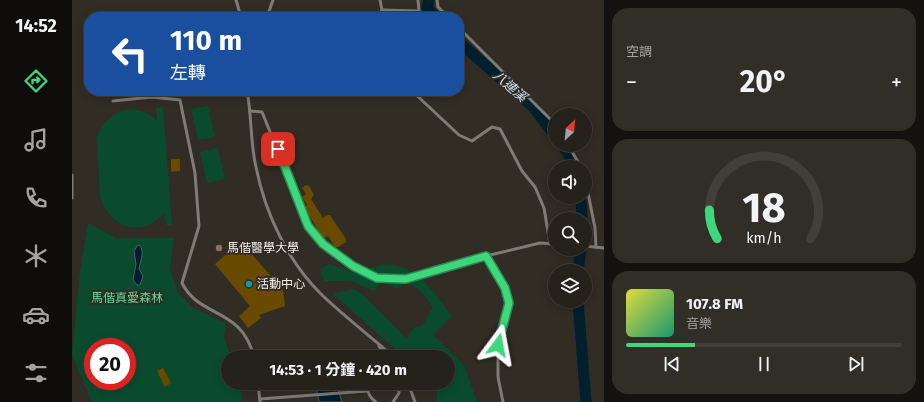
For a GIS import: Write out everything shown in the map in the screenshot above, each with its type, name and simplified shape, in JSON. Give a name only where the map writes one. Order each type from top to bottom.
[{"type":"lane","points":[[236,0],[240,12]]},
{"type":"lane","points":[[269,12],[273,0]]},
{"type":"lane","points":[[380,0],[382,10],[419,11],[418,0]]},
{"type":"lane","points":[[438,0],[438,7],[443,12]]},
{"type":"lane","points":[[464,33],[548,117]]},
{"type":"lane","points":[[248,96],[251,111],[252,143],[256,168],[267,205],[286,247],[295,263],[322,295],[386,350]]},
{"type":"lane","points":[[417,96],[459,134],[472,141],[492,127],[500,129],[518,164],[534,187],[544,208],[548,232]]},
{"type":"lane","points":[[113,101],[152,97],[180,100],[195,173],[199,226],[182,283],[187,292],[197,302],[230,319],[245,334],[252,350]]},
{"type":"lane","points":[[251,111],[262,112],[308,226],[323,244],[353,266],[377,278],[406,279],[486,256],[540,243],[548,244]]},
{"type":"lane","points":[[72,174],[72,198]]},
{"type":"lane","points":[[590,204],[595,228],[596,247]]},
{"type":"lane","points":[[592,247],[604,248]]},
{"type":"lane","points":[[486,256],[505,288],[509,303],[498,345],[498,377],[503,402]]},
{"type":"lane","points":[[377,343],[382,350]]},
{"type":"lane","points":[[259,390],[260,401],[367,391],[376,402]]},
{"type":"lane","points":[[393,402],[397,398],[399,390]]},
{"type":"lane","points":[[410,390],[414,402]]},
{"type":"green space","points":[[208,106],[215,137],[198,140],[191,109]]},
{"type":"green space","points":[[163,107],[172,225],[166,225],[164,213],[155,221],[146,226],[137,228],[128,227],[119,223],[112,217],[105,208],[100,197],[97,139],[101,129],[107,121],[122,111],[130,109],[139,110],[148,114],[157,121],[156,108]]},
{"type":"green space","points":[[218,148],[225,179],[207,183],[200,152]]},
{"type":"green space","name":"馬偕真愛森林","points":[[88,223],[116,238],[174,238],[170,269],[178,293],[193,308],[226,323],[224,337],[229,350],[221,350],[221,390],[241,390],[242,402],[92,402],[87,390],[136,390],[136,338],[84,338],[84,383],[72,355],[80,272]]},
{"type":"green space","points":[[329,264],[358,274],[372,267],[393,265],[413,273],[431,289],[452,316],[433,335],[448,350],[396,350],[333,294],[354,289],[364,296],[406,338],[415,327],[422,326],[433,307],[419,289],[405,282],[398,289],[381,282],[374,291],[351,281],[324,281],[320,269]]},
{"type":"green space","points":[[455,356],[464,365],[477,402],[437,402],[437,390],[455,390]]},
{"type":"water","points":[[140,245],[142,254],[139,269],[143,276],[140,285],[137,285],[133,280],[136,264],[134,251],[137,246]]},
{"type":"water","points":[[316,390],[338,390],[342,402],[319,402]]},
{"type":"building","points":[[171,159],[180,159],[180,171],[171,172]]},
{"type":"building","points":[[306,185],[309,186],[314,195],[311,199],[323,218],[330,215],[346,239],[346,242],[338,247],[335,247],[328,236],[324,238],[315,230],[317,228],[304,207],[307,205],[302,197],[306,194],[302,188]]},
{"type":"building","name":"活動中心","points":[[241,242],[271,276],[263,283],[283,290],[285,306],[259,315],[261,318],[248,328],[239,316],[250,306],[215,264]]},
{"type":"building","points":[[163,368],[171,383],[165,387],[157,371]]},
{"type":"waterway","name":"八連溪","points":[[429,0],[427,8],[431,12]]},
{"type":"waterway","name":"八連溪","points":[[464,46],[533,107],[548,127]]},
{"type":"waterway","name":"八連溪","points":[[567,152],[570,160]]},
{"type":"waterway","name":"八連溪","points":[[581,204],[582,212]]},
{"type":"waterway","name":"八連溪","points":[[579,264],[580,256]]},
{"type":"waterway","name":"八連溪","points":[[579,308],[586,402]]},
{"type":"place","name":"馬偕醫學大學","points":[[219,248]]},
{"type":"place","name":"活動中心","points":[[249,284]]},
{"type":"route","points":[[278,149],[308,226],[323,244],[353,266],[377,278],[406,279],[486,256],[505,288],[509,303],[498,345]]}]
